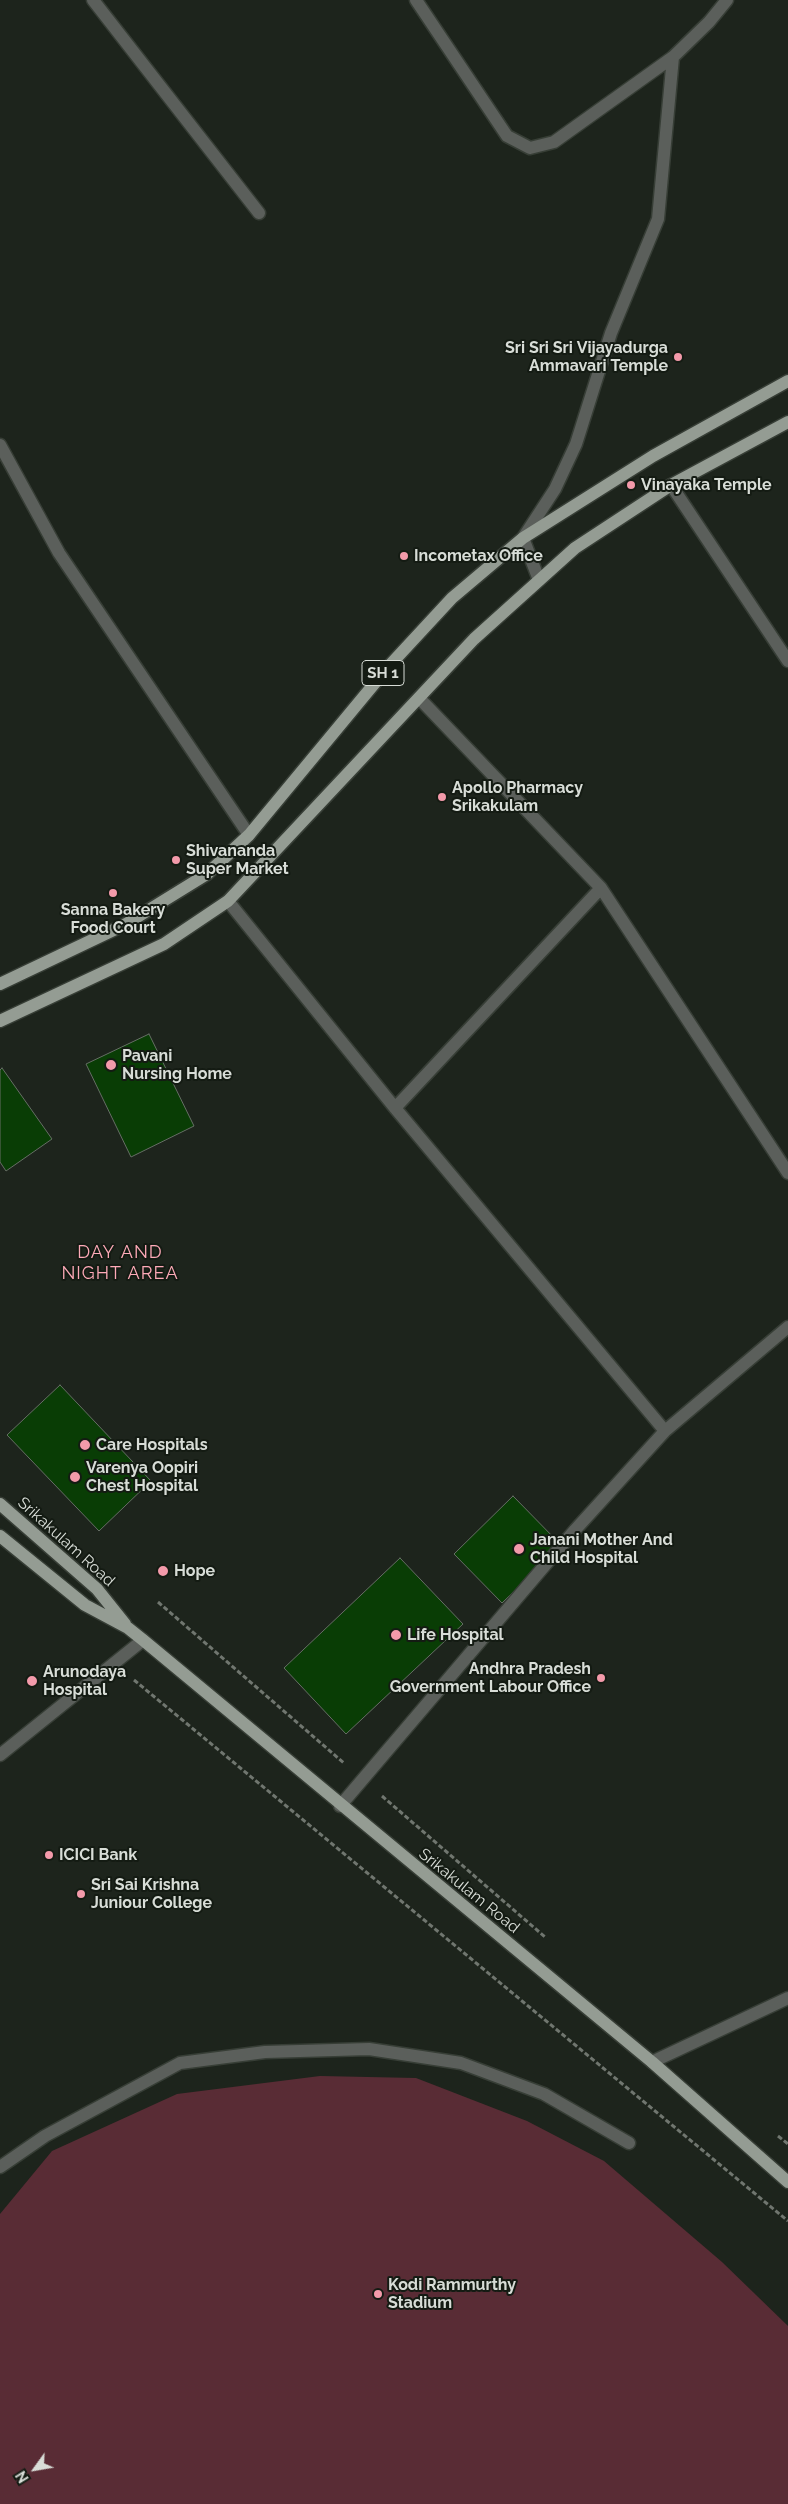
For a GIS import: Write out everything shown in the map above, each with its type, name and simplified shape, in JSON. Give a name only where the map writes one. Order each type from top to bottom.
[{"type":"main road","name":"SH 1","points":[[0,984],[126,924],[208,874],[249,835],[389,666],[452,598],[523,538],[653,456],[788,381]]},
{"type":"main road","name":"SH 1","points":[[0,1022],[164,944],[228,900],[474,639],[575,548],[672,485],[788,422]]},
{"type":"main road","name":"Srikakulam Road","points":[[0,1504],[97,1589],[128,1628]]},
{"type":"main road","name":"Srikakulam Road","points":[[0,1536],[85,1605],[128,1628],[143,1640],[340,1806],[652,2062],[788,2182]]},
{"type":"street","points":[[93,0],[260,213]]},
{"type":"street","points":[[416,0],[508,136],[530,148],[554,142],[673,57],[709,22],[727,0]]},
{"type":"street","points":[[539,580],[523,538],[555,489],[576,444],[611,333],[658,219],[673,57]]},
{"type":"street","points":[[0,445],[59,553],[249,835]]},
{"type":"street","points":[[672,485],[788,661]]},
{"type":"street","points":[[420,698],[601,888],[788,1173]]},
{"type":"street","points":[[395,1108],[601,888]]},
{"type":"street","points":[[228,900],[395,1108],[665,1431]]},
{"type":"street","points":[[340,1806],[575,1530],[665,1431],[788,1327]]},
{"type":"street","points":[[0,1755],[143,1640]]},
{"type":"street","points":[[652,2062],[788,1998]]},
{"type":"street","points":[[0,2167],[45,2136],[180,2063],[265,2052],[369,2048],[461,2063],[544,2094],[629,2143]]},
{"type":"path","points":[[158,1602],[549,1941]]},
{"type":"path","points":[[116,1662],[147,1692],[788,2221]]},
{"type":"shaded area","name":"Kodi Rammurthy Stadium","points":[[320,2076],[416,2078],[527,2121],[604,2161],[722,2262],[788,2326],[788,2504],[0,2504],[0,2214],[52,2151],[177,2094]]},
{"type":"building","points":[[149,1034],[194,1126],[131,1157],[86,1064]]},
{"type":"building","points":[[2,1068],[52,1139],[6,1171],[0,1162],[0,1070]]},
{"type":"building","points":[[60,1385],[151,1481],[99,1531],[7,1435]]},
{"type":"building","points":[[513,1496],[561,1545],[502,1603],[454,1554]]},
{"type":"building","points":[[400,1558],[463,1624],[346,1734],[284,1668]]},
{"type":"place","name":"Sri Sri Sri Vijayadurga Ammavari Temple","points":[[678,357]]},
{"type":"place","name":"Vinayaka Temple","points":[[631,485]]},
{"type":"place","name":"Incometax Office","points":[[404,556]]},
{"type":"place","name":"Apollo Pharmacy Srikakulam","points":[[442,797]]},
{"type":"place","name":"Shivananda Super Market","points":[[176,860]]},
{"type":"place","name":"Sanna Bakery Food Court","points":[[113,893]]},
{"type":"place","name":"Pavani Nursing Home","points":[[111,1065]]},
{"type":"place","name":"Care Hospitals","points":[[85,1445]]},
{"type":"place","name":"Varenya Oopiri Chest Hospital","points":[[75,1477]]},
{"type":"place","name":"Janani Mother And Child Hospital","points":[[519,1549]]},
{"type":"place","name":"Hope","points":[[163,1571]]},
{"type":"place","name":"Life Hospital","points":[[396,1635]]},
{"type":"place","name":"Andhra Pradesh Government Labour Office","points":[[601,1678]]},
{"type":"place","name":"Arunodaya Hospital","points":[[32,1681]]},
{"type":"place","name":"ICICI Bank","points":[[49,1855]]},
{"type":"place","name":"Sri Sai Krishna Juniour College","points":[[81,1894]]},
{"type":"place","name":"Kodi Rammurthy Stadium","points":[[378,2294]]},
{"type":"district","name":"DAY AND NIGHT AREA","points":[[120,1263]]}]
